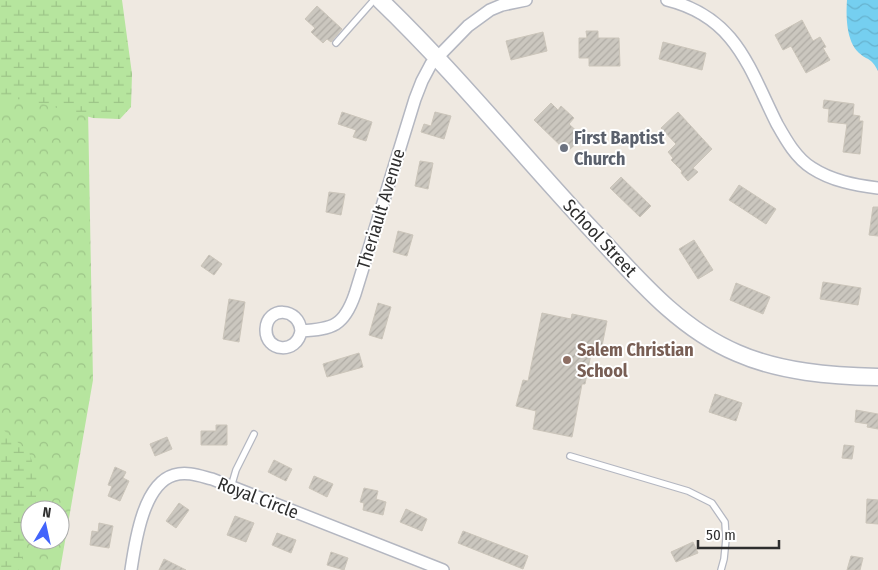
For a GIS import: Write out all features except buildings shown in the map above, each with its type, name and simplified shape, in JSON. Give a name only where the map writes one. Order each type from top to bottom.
[{"type":"street","name":"School Street","points":[[380,0],[436,58],[633,274],[658,300],[699,333],[736,353],[778,366],[824,373],[878,377]]},
{"type":"street","name":"Theriault Avenue","points":[[302,331],[325,329],[332,326],[345,316],[351,306],[415,99],[427,69],[479,17],[502,5],[526,0]]},
{"type":"street","points":[[667,0],[688,6],[699,12],[732,39],[748,62],[786,139],[799,158],[811,168],[825,175],[841,181],[878,188]]},
{"type":"street","name":"Royal Circle","points":[[131,570],[143,514],[154,490],[162,480],[174,475],[187,474],[212,479],[443,570]]},
{"type":"lane","points":[[336,43],[374,0]]},
{"type":"lane","points":[[231,487],[236,470],[254,434]]},
{"type":"lane","points":[[570,456],[688,491],[712,503],[725,522],[726,539],[721,570]]},
{"type":"green space","points":[[0,0],[86,0],[93,380],[70,512],[70,500],[20,500],[20,550],[63,550],[60,570],[0,570]]},
{"type":"green space","points":[[0,0],[122,0],[132,74],[131,107],[120,119],[93,118],[25,99],[0,100]]},
{"type":"green space","points":[[0,427],[29,452],[38,480],[36,500],[20,500],[20,550],[24,550],[19,570],[0,570]]},
{"type":"water","points":[[847,0],[878,0],[878,71],[871,61],[859,53],[851,42],[847,21]]},
{"type":"place","name":"First Baptist Church","points":[[564,148]]},
{"type":"place","name":"Salem Christian School","points":[[567,360]]}]
